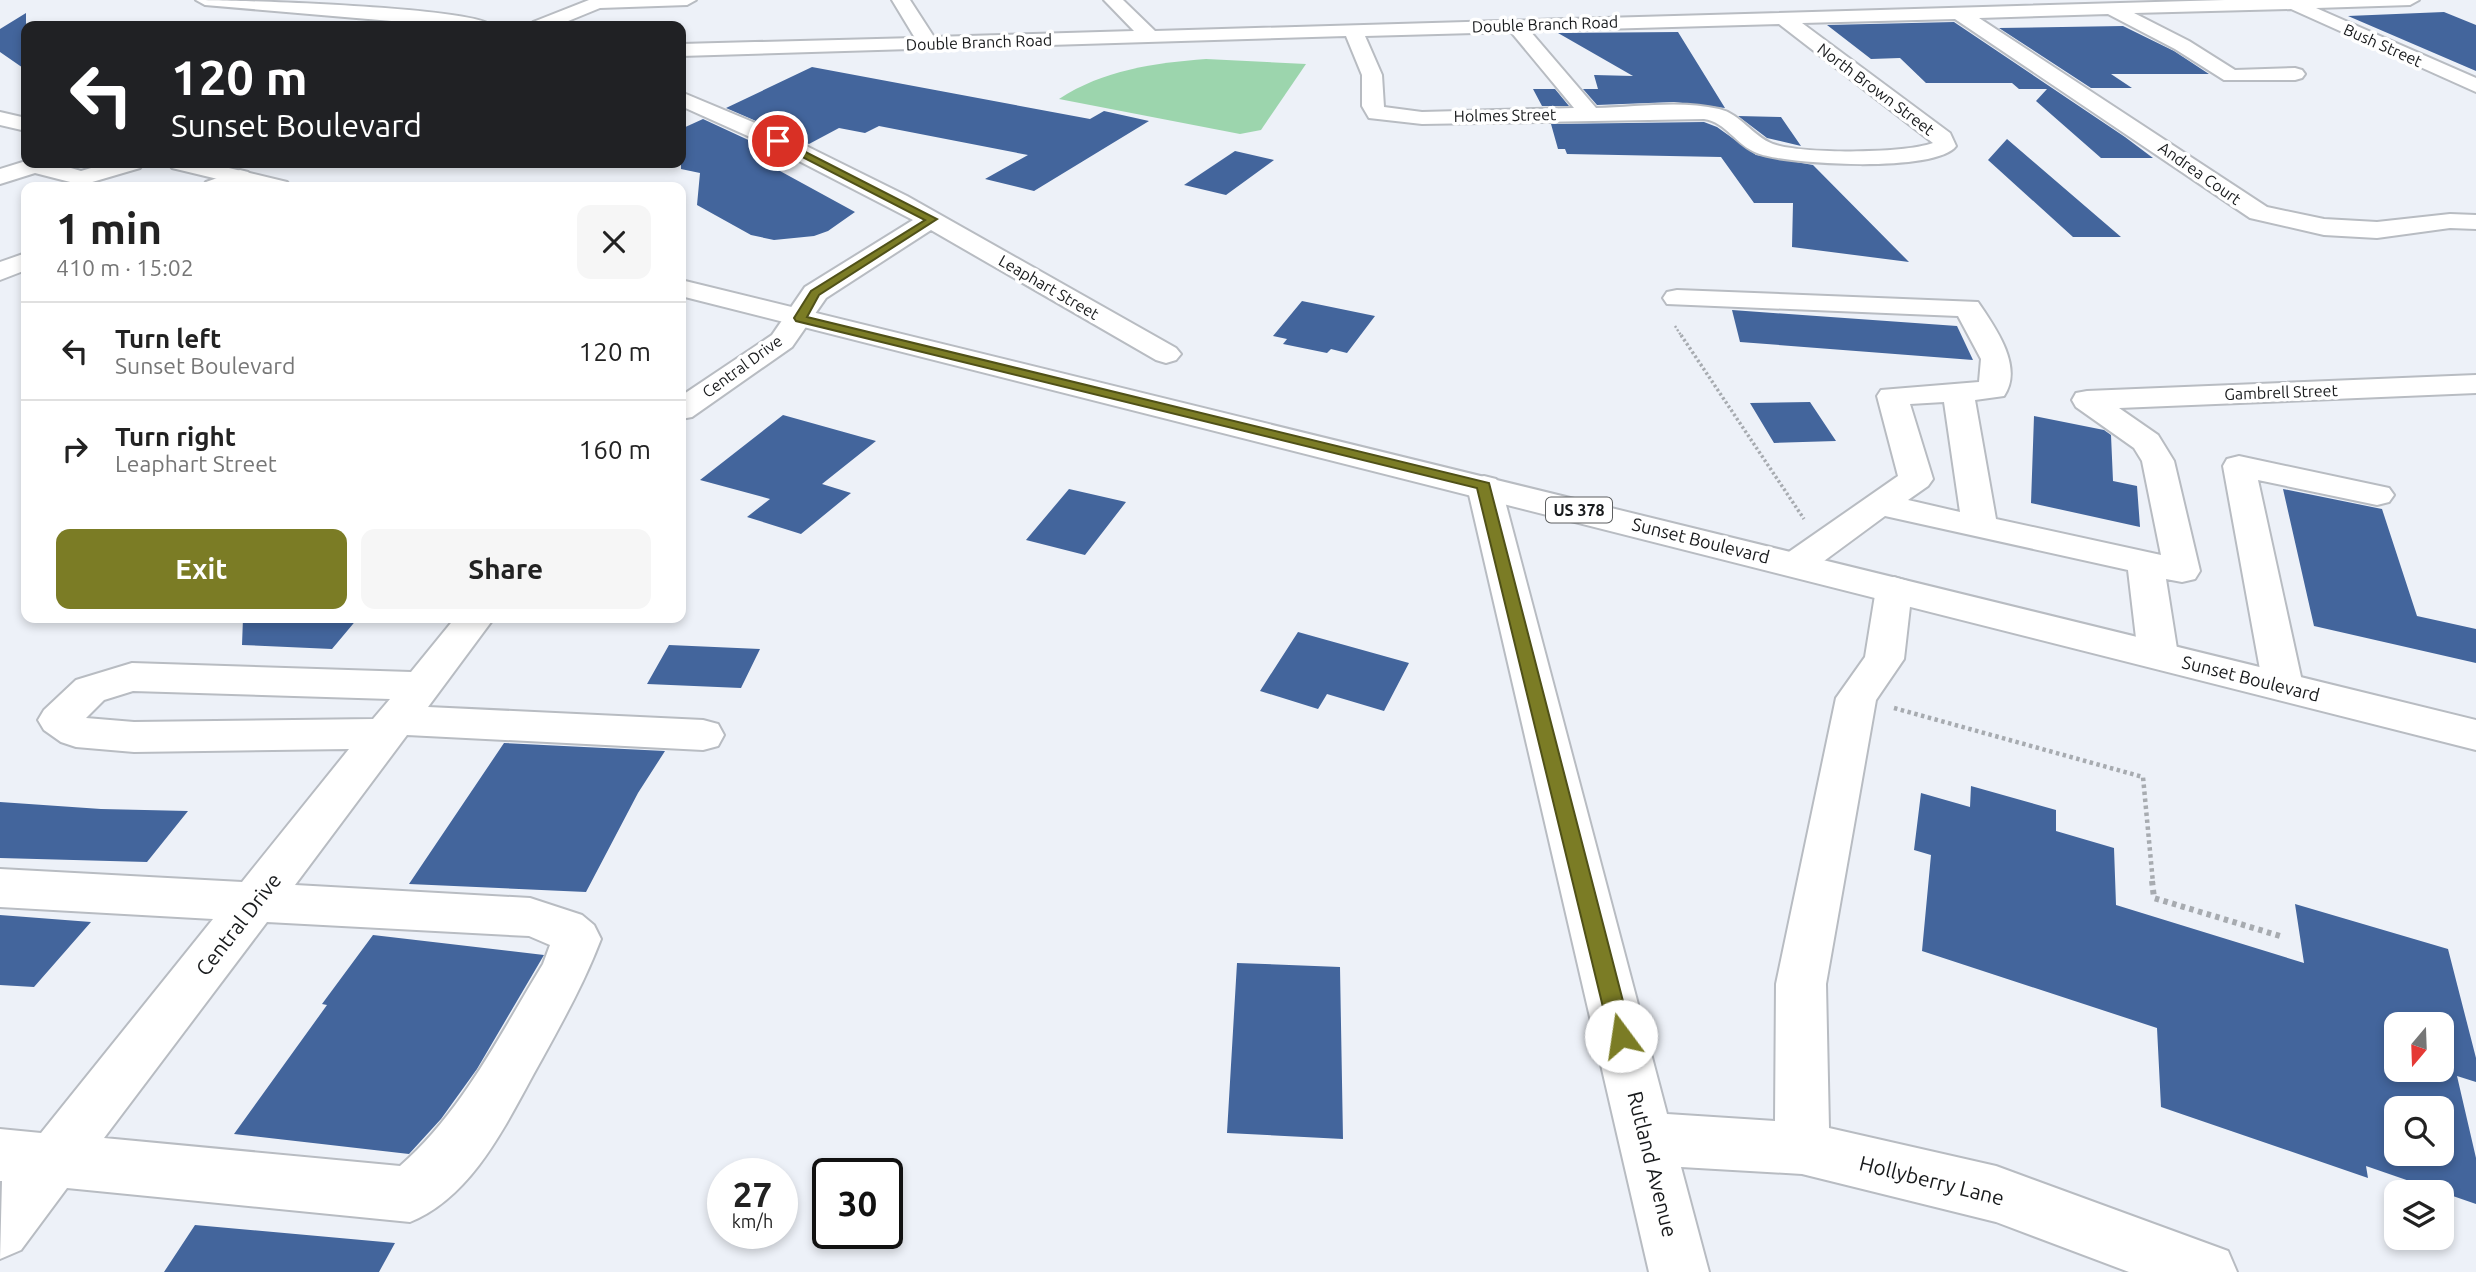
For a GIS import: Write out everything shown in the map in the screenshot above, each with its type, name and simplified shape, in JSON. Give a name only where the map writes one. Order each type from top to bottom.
[{"type":"street","points":[[205,0],[346,11],[400,7],[461,21]]},
{"type":"street","points":[[551,21],[597,1],[687,0]]},
{"type":"street","points":[[901,0],[928,43]]},
{"type":"street","points":[[1113,0],[1151,37]]},
{"type":"street","name":"Double Branch Road","points":[[686,50],[1151,37],[1359,25],[1515,25],[1788,8],[1827,16],[1959,13],[2023,6],[2113,10],[2410,0]]},
{"type":"street","name":"Bush Street","points":[[2291,4],[2476,86]]},
{"type":"street","name":"North Brown Street","points":[[1722,116],[1752,143],[1792,155],[1911,155],[1936,152],[1945,146],[1942,138],[1788,8]]},
{"type":"street","points":[[2113,10],[2182,45],[2231,76],[2295,74]]},
{"type":"street","name":"Andrea Court","points":[[1959,13],[2259,213],[2324,227],[2377,230],[2450,221],[2476,222]]},
{"type":"street","name":"Holmes Street","points":[[1359,25],[1372,75],[1373,106],[1377,113],[1422,118],[1692,112],[1722,116]]},
{"type":"street","points":[[1515,25],[1590,114]]},
{"type":"street","name":"Leaphart Street","points":[[686,100],[778,141],[932,219],[1166,354]]},
{"type":"street","points":[[0,177],[21,162]]},
{"type":"street","points":[[59,168],[82,178],[115,168]]},
{"type":"street","points":[[201,168],[260,182]]},
{"type":"street","points":[[227,182],[240,177]]},
{"type":"street","points":[[800,318],[815,293],[932,219]]},
{"type":"street","points":[[0,272],[21,263]]},
{"type":"street","name":"Sunset Boulevard","points":[[686,289],[1484,486],[1809,555],[1894,589],[2476,735]]},
{"type":"street","points":[[1677,299],[1968,308],[1996,359],[1993,390],[1892,396],[1916,479],[1809,555]]},
{"type":"street","name":"Central Drive","points":[[686,407],[782,341],[800,318]]},
{"type":"street","name":"Gambrell Street","points":[[2145,563],[2182,571],[2158,461],[2147,442],[2087,400],[2476,384]]},
{"type":"street","points":[[1958,392],[1980,527]]},
{"type":"street","points":[[2283,686],[2239,466],[2377,495]]},
{"type":"street","name":"Rutland Avenue","points":[[1484,486],[1679,1272]]},
{"type":"street","points":[[1879,504],[2145,563],[2158,655]]},
{"type":"street","points":[[1802,1148],[1801,984],[1856,698],[1884,659],[1894,589]]},
{"type":"street","name":"Central Drive","points":[[0,1230],[471,623]]},
{"type":"street","points":[[401,713],[134,737],[76,732],[59,720],[90,690],[132,677],[401,713],[703,735]]},
{"type":"street","points":[[0,888],[530,917],[565,929],[576,939],[564,972],[480,1118],[447,1161],[410,1194],[0,1155]]},
{"type":"street","name":"Hollyberry Lane","points":[[1646,1137],[1699,1143],[1802,1148],[1996,1194],[2207,1272]]},
{"type":"path","points":[[1677,299],[1662,307],[1809,555]]},
{"type":"path","points":[[1856,698],[2143,777],[2154,898],[2280,936]]},
{"type":"green space","points":[[1206,59],[1306,64],[1261,130],[1240,134],[1059,99],[1093,81],[1129,70]]},
{"type":"building","points":[[2444,12],[2476,25],[2476,71],[2348,16]]},
{"type":"building","points":[[26,13],[26,21],[21,21],[21,67],[0,52],[0,29]]},
{"type":"building","points":[[1954,22],[2153,158],[2101,158],[2036,101],[2047,89],[2019,89],[2012,83],[1926,83],[1900,58],[1871,59],[1827,25]]},
{"type":"building","points":[[2123,26],[2174,51],[2209,74],[2111,74],[2132,88],[2091,88],[1999,28]]},
{"type":"building","points":[[1678,32],[1725,108],[1674,102],[1597,105],[1583,89],[1598,89],[1594,75],[1633,76],[1558,33]]},
{"type":"building","points":[[812,67],[1090,119],[1104,111],[1149,121],[1034,191],[985,179],[1028,155],[879,126],[865,133],[839,128],[809,144],[726,108]]},
{"type":"building","points":[[1533,89],[1555,89],[1569,106],[1542,106]]},
{"type":"building","points":[[1738,116],[1781,117],[1801,146],[1767,138]]},
{"type":"building","points":[[703,119],[785,157],[769,165],[855,212],[828,231],[814,236],[774,240],[751,235],[697,205],[700,173],[681,169],[686,168],[686,127]]},
{"type":"building","points":[[1704,122],[1717,127],[1756,155],[1813,165],[1909,262],[1792,247],[1793,203],[1754,203],[1721,157],[1567,154],[1565,149],[1558,149],[1551,124]]},
{"type":"building","points":[[2007,139],[2121,237],[2073,237],[1988,160]]},
{"type":"building","points":[[1235,151],[1274,160],[1226,195],[1184,185]]},
{"type":"building","points":[[1302,301],[1375,316],[1347,353],[1331,349],[1327,353],[1283,344],[1287,339],[1273,336]]},
{"type":"building","points":[[1732,310],[1957,326],[1973,360],[1740,342]]},
{"type":"building","points":[[1810,402],[1836,441],[1774,443],[1750,403]]},
{"type":"building","points":[[783,415],[876,441],[822,484],[851,493],[801,534],[747,517],[770,499],[700,480]]},
{"type":"building","points":[[2034,416],[2104,430],[2111,435],[2113,481],[2137,486],[2140,527],[2031,503]]},
{"type":"building","points":[[1069,489],[1126,502],[1085,555],[1026,540]]},
{"type":"building","points":[[2283,489],[2382,509],[2417,616],[2476,629],[2476,663],[2314,626]]},
{"type":"building","points":[[243,623],[354,623],[332,649],[242,645]]},
{"type":"building","points":[[1298,632],[1409,663],[1384,711],[1327,694],[1318,709],[1260,691]]},
{"type":"building","points":[[669,645],[760,649],[741,688],[647,684]]},
{"type":"building","points":[[504,743],[665,751],[638,793],[586,892],[409,884]]},
{"type":"building","points":[[1971,786],[2056,810],[2056,831],[2114,848],[2116,905],[2304,963],[2295,904],[2448,949],[2476,1058],[2476,1082],[2457,1076],[2476,1158],[2476,1204],[2454,1196],[2454,1180],[2407,1180],[2366,1166],[2368,1178],[2161,1107],[2157,1028],[1922,951],[1931,855],[1914,850],[1921,793],[1970,807]]},
{"type":"building","points":[[0,802],[101,809],[188,811],[147,862],[0,858]]},
{"type":"building","points":[[0,915],[91,922],[34,987],[0,985]]},
{"type":"building","points":[[373,935],[544,955],[477,1069],[441,1119],[409,1154],[234,1134],[327,1005],[322,1004]]},
{"type":"building","points":[[1237,963],[1340,967],[1343,1139],[1227,1133]]},
{"type":"building","points":[[195,1225],[395,1243],[379,1272],[164,1272]]},
{"type":"route","points":[[778,141],[932,219],[815,293],[800,318],[1484,486],[1621,1036]]}]
